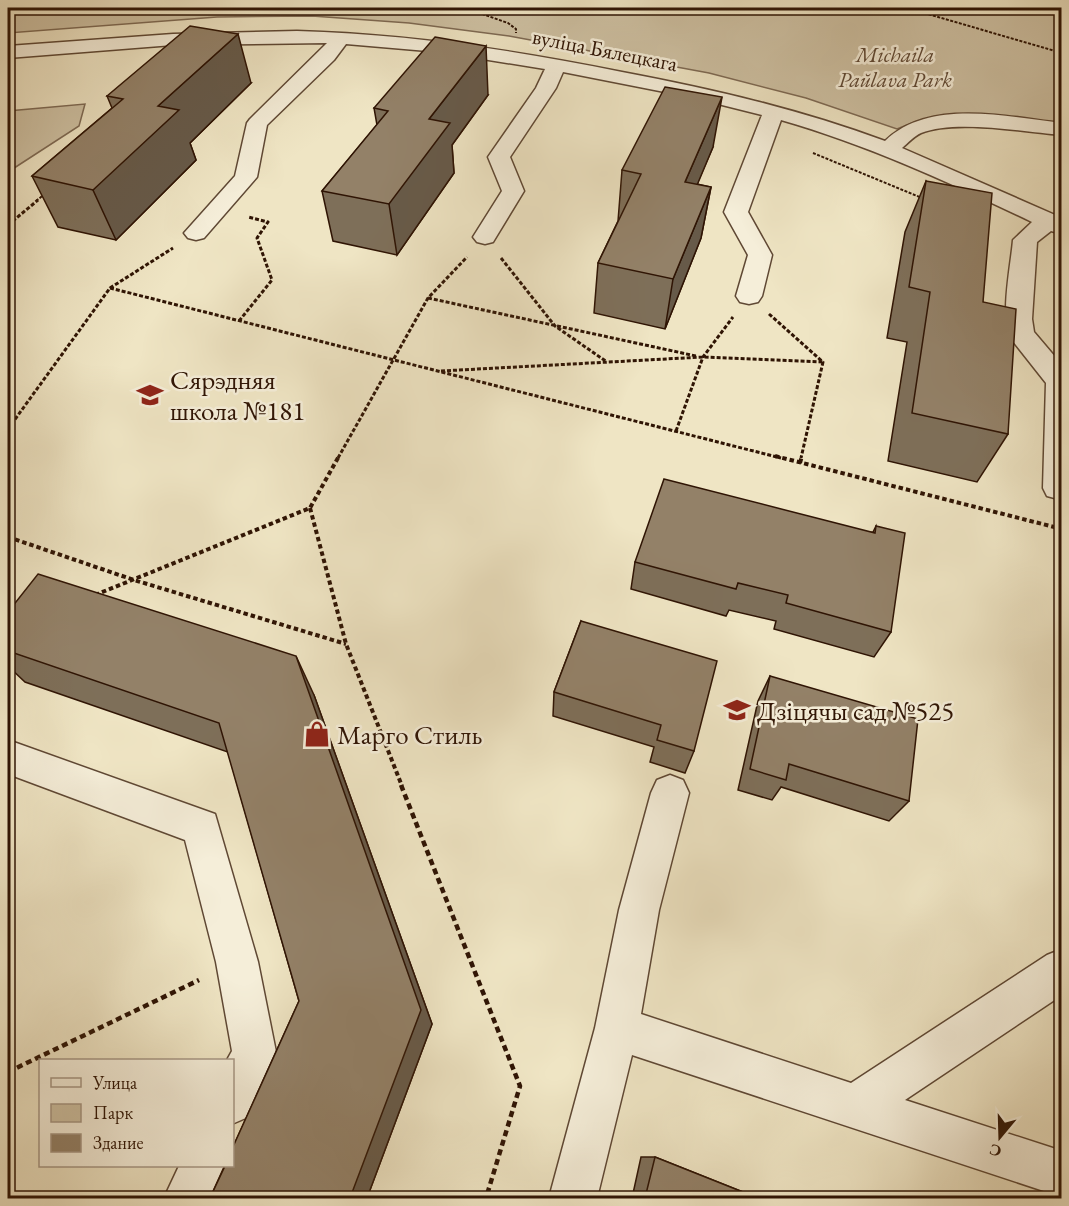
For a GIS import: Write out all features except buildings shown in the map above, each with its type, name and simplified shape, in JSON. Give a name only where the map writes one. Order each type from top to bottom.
[{"type":"street","name":"вуліца Бялецкага","points":[[8,52],[166,39],[341,38],[420,45],[557,65],[668,86],[774,111],[888,150],[1055,224]]},
{"type":"street","points":[[196,233],[246,177],[257,123],[327,56],[341,38]]},
{"type":"street","points":[[485,237],[513,191],[499,157],[546,87],[557,65]]},
{"type":"street","points":[[748,296],[760,255],[736,212],[774,111]]},
{"type":"street","points":[[888,150],[915,128],[935,124],[975,122],[1062,129]]},
{"type":"street","points":[[1055,224],[1025,240],[1019,319],[1021,334],[1060,381],[1058,488],[1062,489]]},
{"type":"street","points":[[8,757],[201,827],[237,962],[255,1052],[234,1097]]},
{"type":"street","points":[[573,1198],[616,1028],[639,910],[670,792]]},
{"type":"street","points":[[855,1107],[1062,970]]},
{"type":"street","points":[[616,1028],[1059,1174]]},
{"type":"street","points":[[188,1198],[203,1167]]},
{"type":"path","points":[[465,8],[508,23],[516,29],[516,40]]},
{"type":"path","points":[[907,8],[1062,53]]},
{"type":"path","points":[[8,225],[53,187]]},
{"type":"path","points":[[224,203],[248,208],[248,219],[268,222],[257,238],[272,280],[239,321]]},
{"type":"path","points":[[8,429],[110,288],[196,233]]},
{"type":"path","points":[[93,596],[310,508],[428,298],[485,237],[555,326],[607,362]]},
{"type":"path","points":[[110,288],[1062,529]]},
{"type":"path","points":[[676,431],[703,357],[748,296],[824,362]]},
{"type":"path","points":[[428,298],[703,357]]},
{"type":"path","points":[[437,371],[703,357],[824,362]]},
{"type":"path","points":[[800,463],[824,362]]},
{"type":"path","points":[[310,508],[346,644],[520,1086],[486,1198]]},
{"type":"path","points":[[8,537],[134,580],[346,644]]},
{"type":"path","points":[[8,680],[21,662]]},
{"type":"path","points":[[8,1072],[237,962]]},
{"type":"green space","name":"Michaila Paŭlava Park","points":[[8,8],[1061,8],[1061,123],[967,116],[917,121],[897,129],[806,98],[709,73],[509,36],[409,23],[312,16],[217,17],[8,33]]},
{"type":"green space","points":[[85,104],[79,126],[8,172],[8,111]]},
{"type":"place","name":"Сярэдняя школа №181","points":[[150,395]]},
{"type":"place","name":"Дзіцячы сад №525","points":[[737,710]]},
{"type":"place","name":"Марго Стиль","points":[[317,734]]}]
